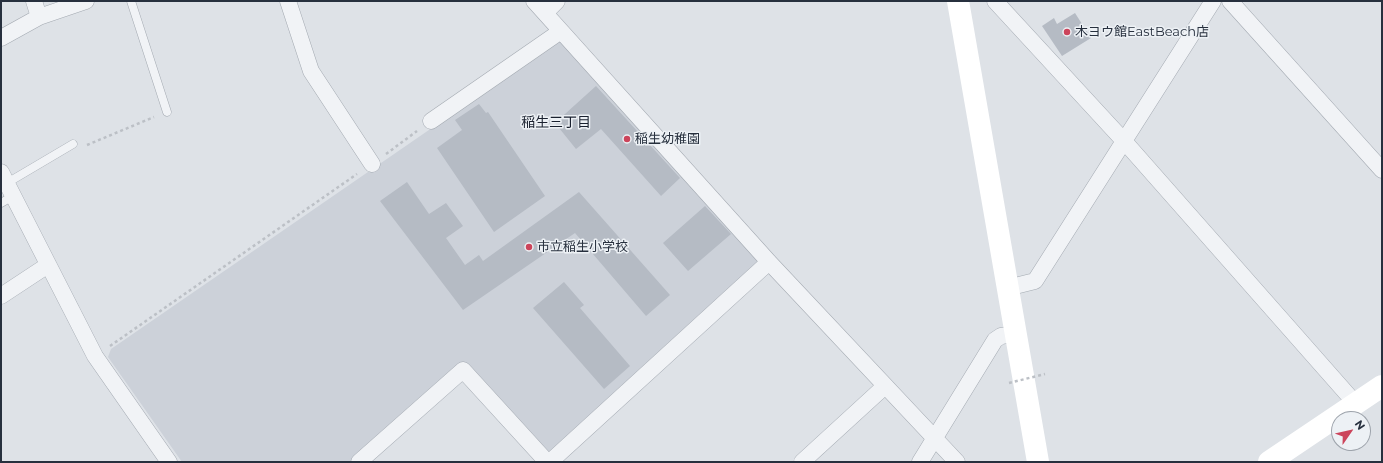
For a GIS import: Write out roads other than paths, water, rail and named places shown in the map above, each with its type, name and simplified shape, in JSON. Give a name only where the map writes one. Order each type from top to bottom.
[{"type":"street","points":[[34,1],[39,17]]},
{"type":"street","points":[[1,38],[39,17],[86,1]]},
{"type":"street","points":[[288,1],[311,71],[372,164]]},
{"type":"street","points":[[557,1],[539,7],[769,262],[957,462]]},
{"type":"street","points":[[958,1],[1038,462]]},
{"type":"street","points":[[995,1],[1124,141],[1356,404]]},
{"type":"street","points":[[1008,288],[1035,281],[1213,1]]},
{"type":"street","points":[[1230,1],[1382,170]]},
{"type":"street","points":[[431,121],[561,31]]},
{"type":"street","points":[[6,188],[95,356],[169,462]]},
{"type":"street","points":[[550,462],[769,262]]},
{"type":"street","points":[[1,296],[48,265]]},
{"type":"street","points":[[920,462],[995,340],[1002,336],[1015,334]]},
{"type":"street","points":[[359,462],[462,370],[547,462]]},
{"type":"street","points":[[802,462],[885,386]]},
{"type":"street","points":[[1269,462],[1382,386]]},
{"type":"lane","points":[[131,1],[167,112]]},
{"type":"lane","points":[[6,188],[73,144]]},
{"type":"place","name":"木ヨウ館EastBeach店","points":[[1067,32]]},
{"type":"place","name":"稲生幼稚園","points":[[627,139]]},
{"type":"place","name":"市立稲生小学校","points":[[529,247]]},
{"type":"district","name":"稲生三丁目","points":[[556,123]]}]
